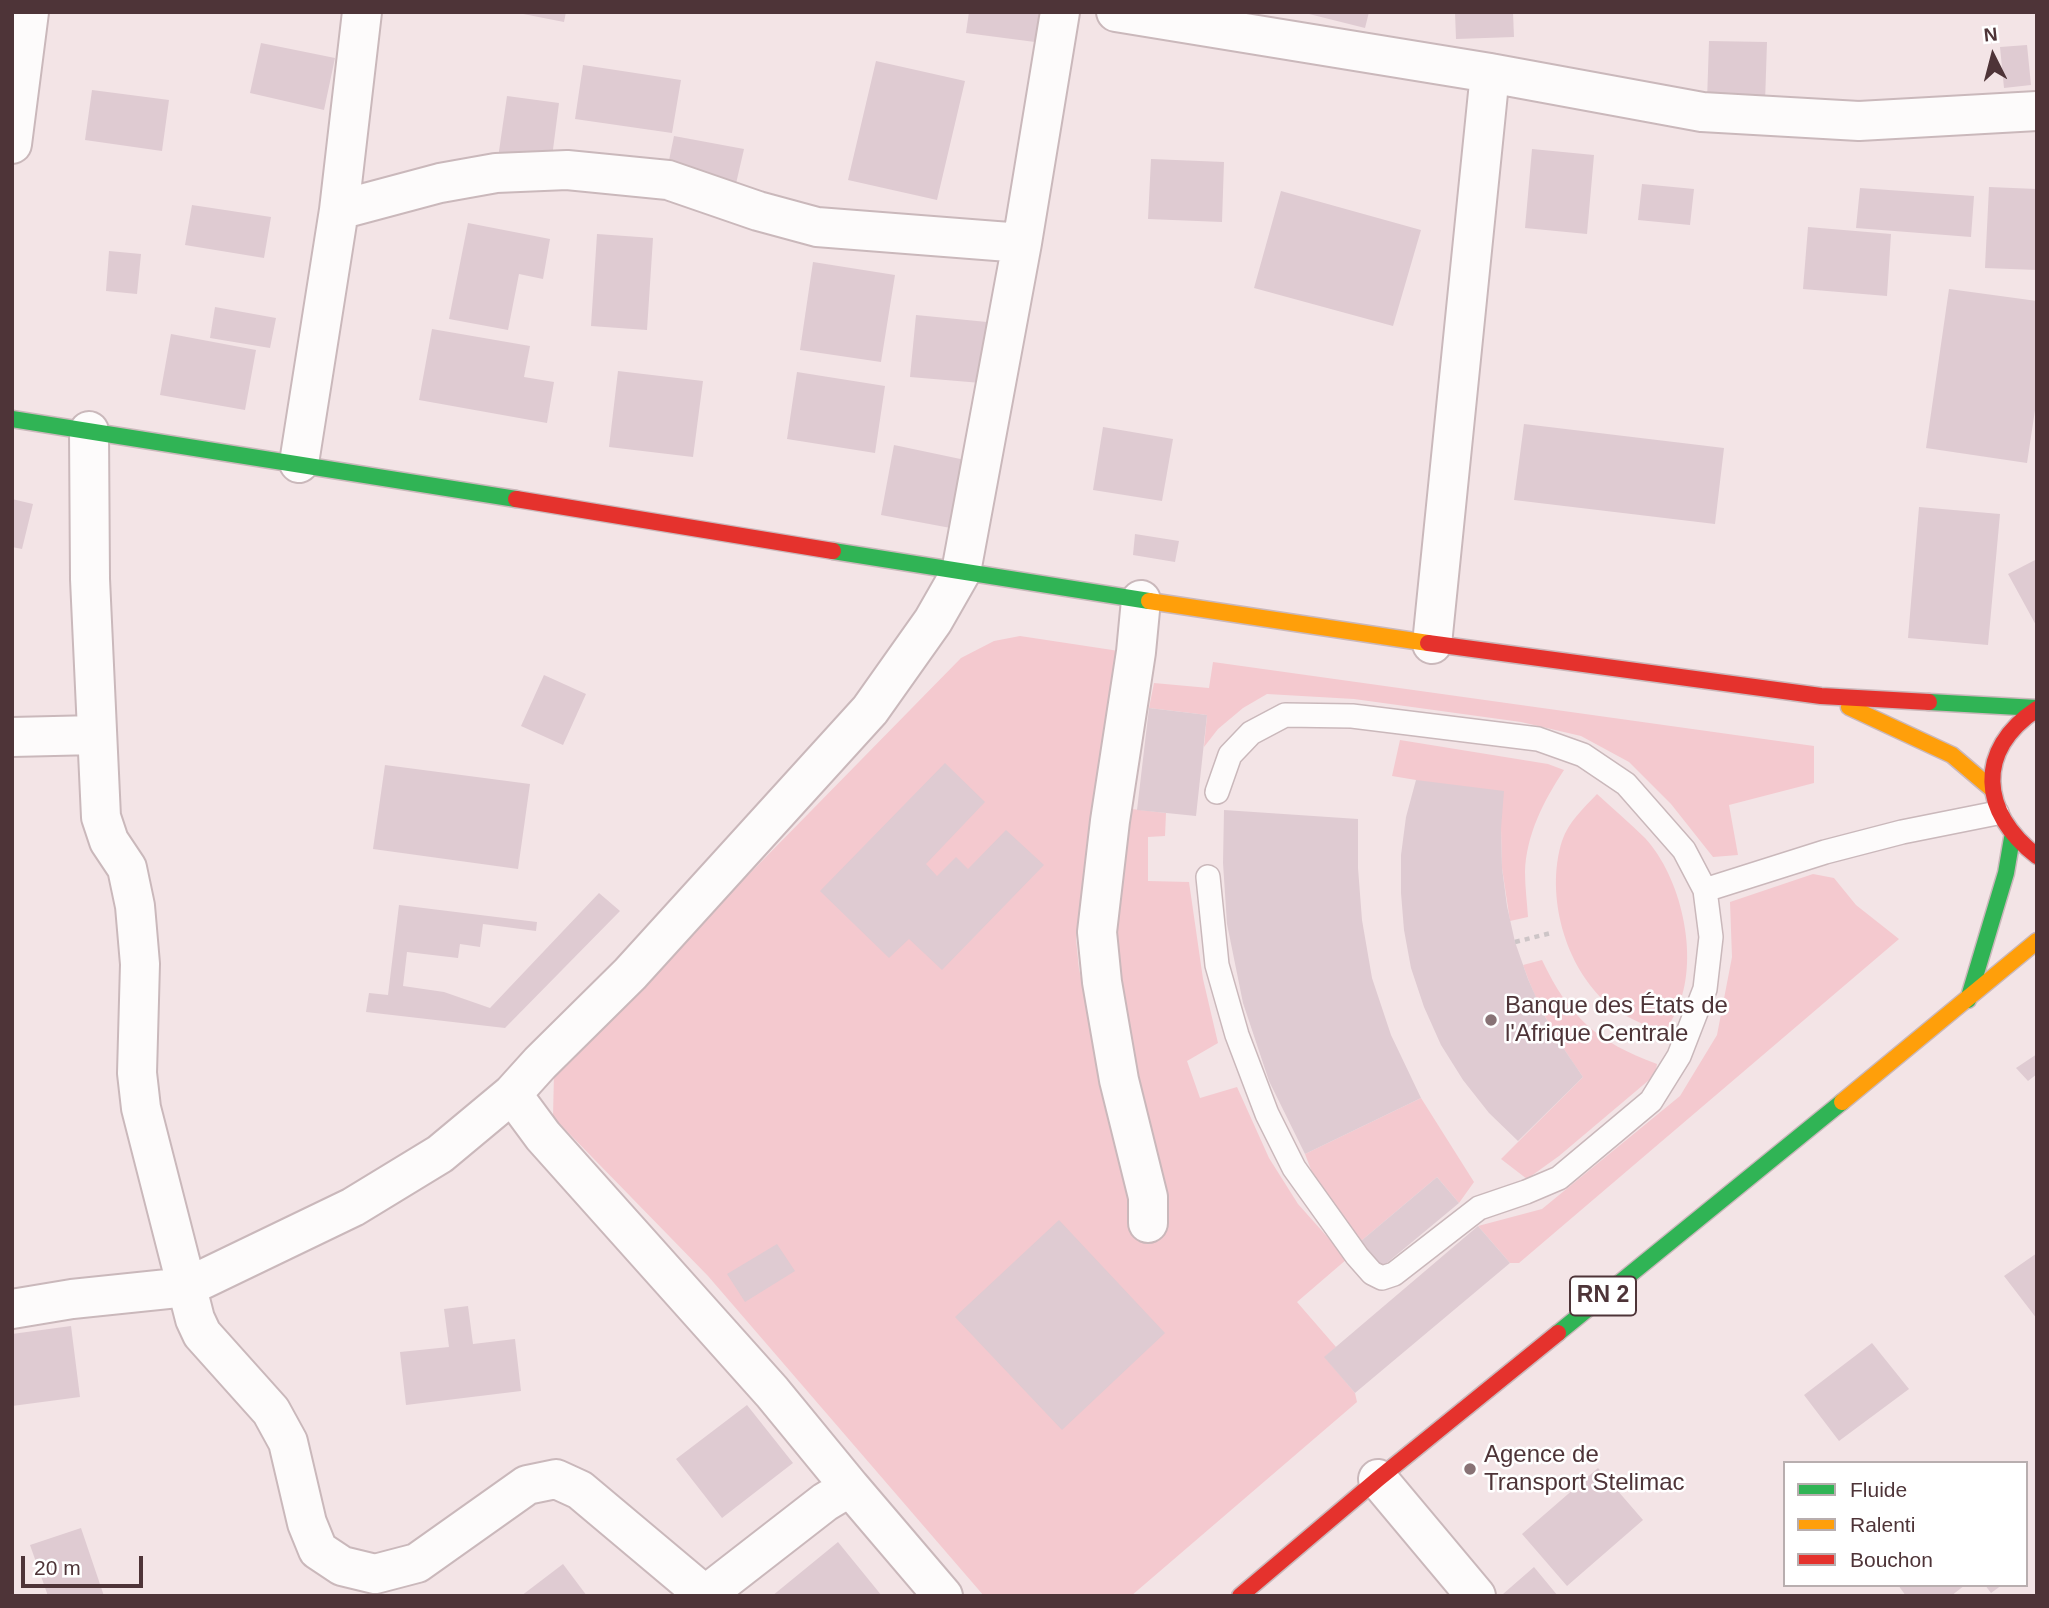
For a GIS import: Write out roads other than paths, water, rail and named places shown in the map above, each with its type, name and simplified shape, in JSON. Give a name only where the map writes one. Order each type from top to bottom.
[{"type":"main road","points":[[12,419],[1432,645],[1821,696],[2037,708]]},
{"type":"main road","points":[[1821,696],[1896,727],[1952,755],[1992,789]]},
{"type":"main road","points":[[2037,708],[2017,723],[2002,742],[1993,765],[1992,789],[1997,813],[2012,838],[2037,856]]},
{"type":"main road","points":[[1968,1000],[2006,873],[2012,838]]},
{"type":"main road","name":"RN 2","points":[[1240,1596],[1378,1479],[2037,941]]},
{"type":"street","points":[[12,144],[29,12]]},
{"type":"street","points":[[299,463],[339,210],[362,12]]},
{"type":"street","points":[[12,1309],[72,1299],[187,1287],[353,1207],[440,1154],[512,1094],[630,974],[870,710],[933,621],[961,572],[1022,243],[1060,12]]},
{"type":"street","points":[[1116,12],[1490,73],[1702,112],[1859,121],[2037,111]]},
{"type":"street","points":[[1432,645],[1490,73]]},
{"type":"street","points":[[339,210],[440,183],[496,173],[566,170],[668,180],[758,212],[817,227],[1022,243]]},
{"type":"street","points":[[89,430],[90,579],[101,817],[109,841],[127,868],[135,906],[139,964],[137,1073],[141,1108],[195,1319],[202,1334],[271,1411],[288,1442],[307,1523],[318,1550],[342,1566],[375,1574],[417,1563],[527,1485],[556,1479],[580,1490],[704,1596],[825,1502],[850,1487]]},
{"type":"street","points":[[1141,600],[1097,932],[1102,982],[1119,1080],[1148,1196],[1148,1223]]},
{"type":"street","points":[[12,737],[96,736]]},
{"type":"street","points":[[512,1094],[542,1136],[772,1392],[943,1596]]},
{"type":"street","points":[[1378,1479],[1476,1596]]},
{"type":"lane","points":[[1208,877],[1217,965],[1237,1035],[1266,1114],[1294,1168],[1357,1256],[1372,1273],[1382,1278],[1394,1274],[1479,1208],[1559,1178],[1651,1101],[1679,1056],[1704,989],[1711,937],[1705,890],[1684,850],[1626,785],[1583,755],[1538,740],[1352,716],[1285,715],[1251,733],[1230,755],[1217,792]]},
{"type":"lane","points":[[1705,890],[1825,852],[1902,832],[1997,813]]},
{"type":"place","name":"Banque des États de l'Afrique Centrale","points":[[1491,1020]]},
{"type":"place","name":"Agence de Transport Stelimac","points":[[1470,1469]]}]
